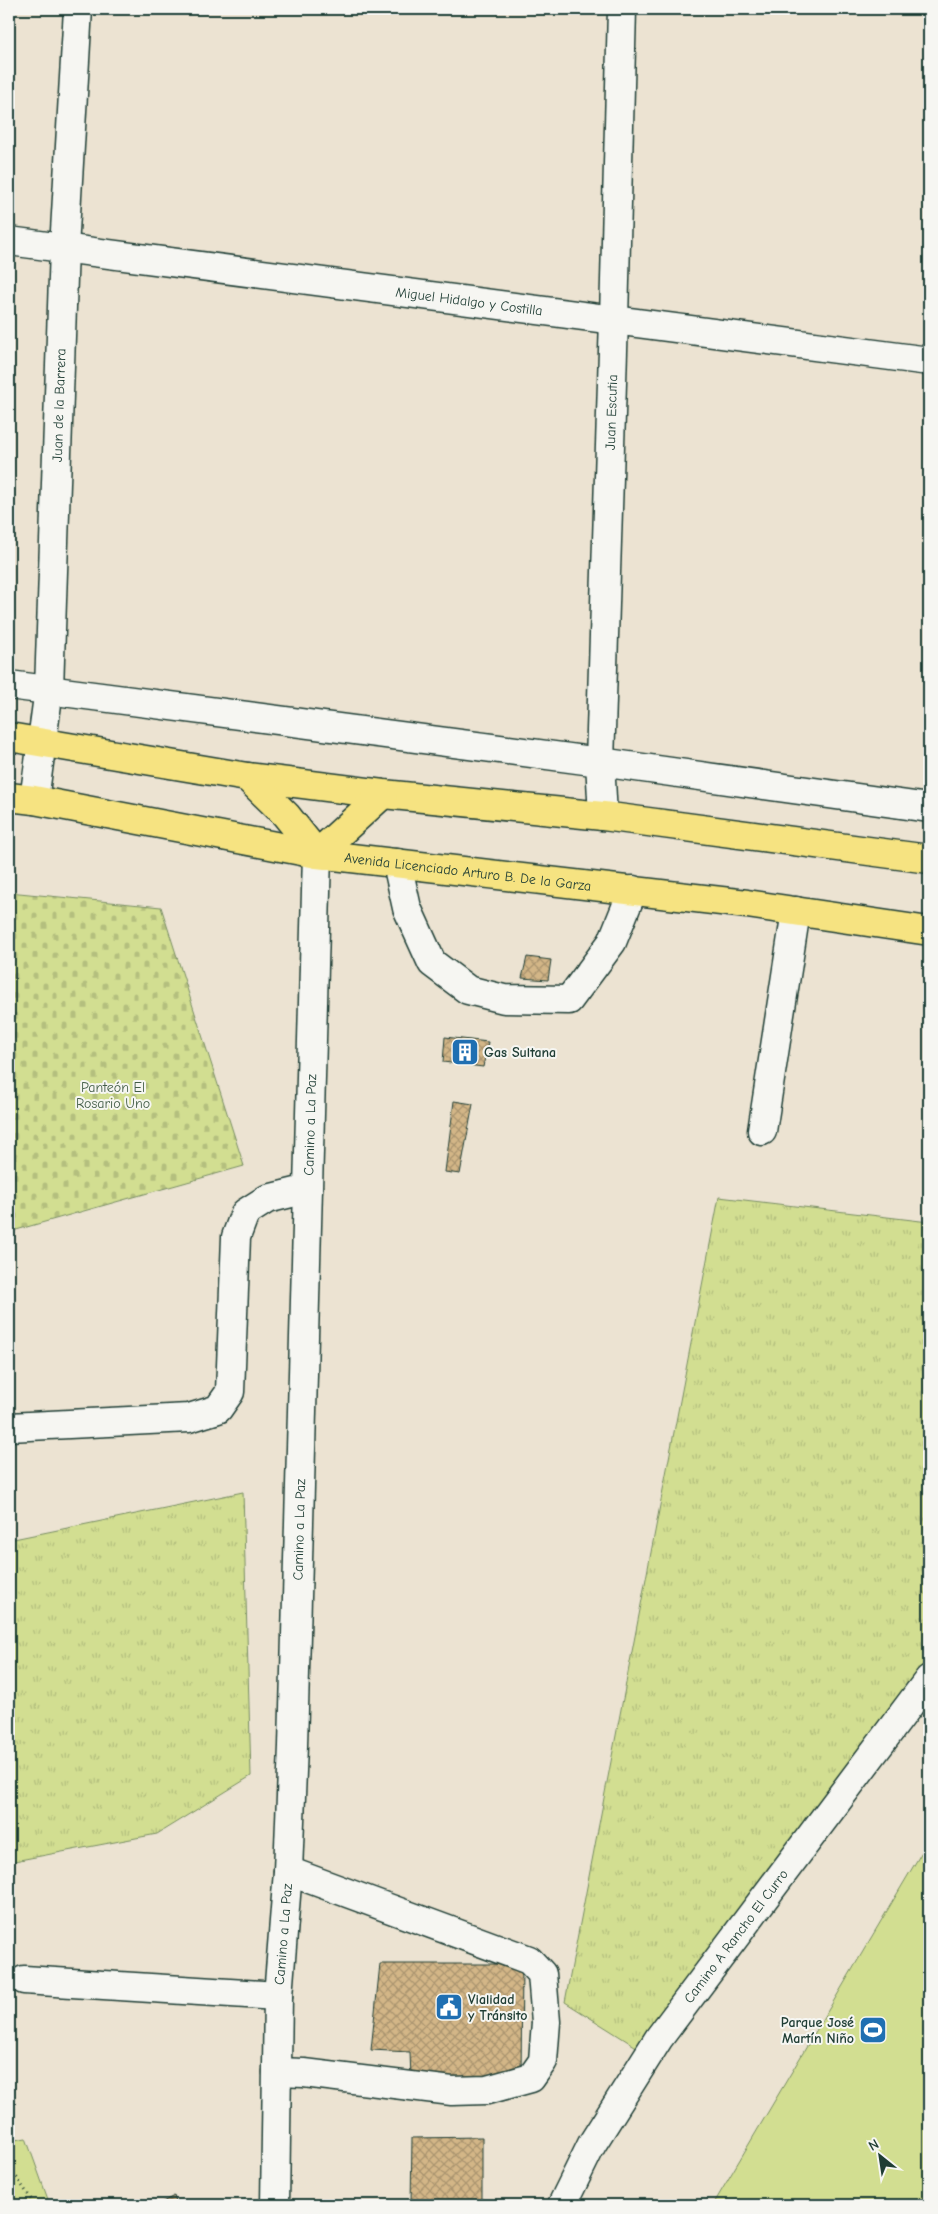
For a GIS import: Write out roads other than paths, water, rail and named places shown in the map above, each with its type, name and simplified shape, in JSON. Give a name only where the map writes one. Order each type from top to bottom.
[{"type":"main road","points":[[9,738],[248,777],[383,794],[603,816],[929,859]]},
{"type":"main road","points":[[248,777],[286,815],[317,854],[383,794]]},
{"type":"main road","name":"Avenida Licenciado Arturo B. De la Garza","points":[[21,799],[317,854],[633,890],[796,911],[929,931]]},
{"type":"street","name":"Juan de la Barrera","points":[[21,799],[42,742],[50,689],[64,248],[78,9]]},
{"type":"street","name":"Juan Escutia","points":[[603,816],[600,762],[622,9]]},
{"type":"street","name":"Miguel Hidalgo y Costilla","points":[[9,241],[929,361]]},
{"type":"street","points":[[9,684],[600,762],[929,808]]},
{"type":"street","name":"Camino a La Paz","points":[[275,2205],[278,1996],[288,1871],[317,854]]},
{"type":"street","points":[[397,863],[407,908],[432,963],[468,990],[504,998],[569,1000],[612,942],[633,890]]},
{"type":"street","points":[[762,1131],[796,911]]},
{"type":"street","points":[[9,1427],[189,1418],[218,1409],[230,1392],[236,1237],[245,1213],[267,1199],[308,1188]]},
{"type":"street","name":"Camino A Rancho El Curro","points":[[562,2205],[592,2144],[659,2038],[921,1706],[929,1680]]},
{"type":"street","points":[[277,2072],[304,2073],[452,2092],[487,2090],[531,2078],[543,2061],[546,2022],[542,1974],[529,1960],[288,1871]]},
{"type":"street","points":[[24,1980],[278,1996]]},
{"type":"place","name":"Gas Sultana","points":[[465,1052]]},
{"type":"place","name":"Vialidad y Tránsito","points":[[449,2007]]},
{"type":"place","name":"Parque José Martín Niño","points":[[873,2030]]},
{"type":"park label","name":"Panteón El Rosario Uno","points":[[113,1096]]}]
